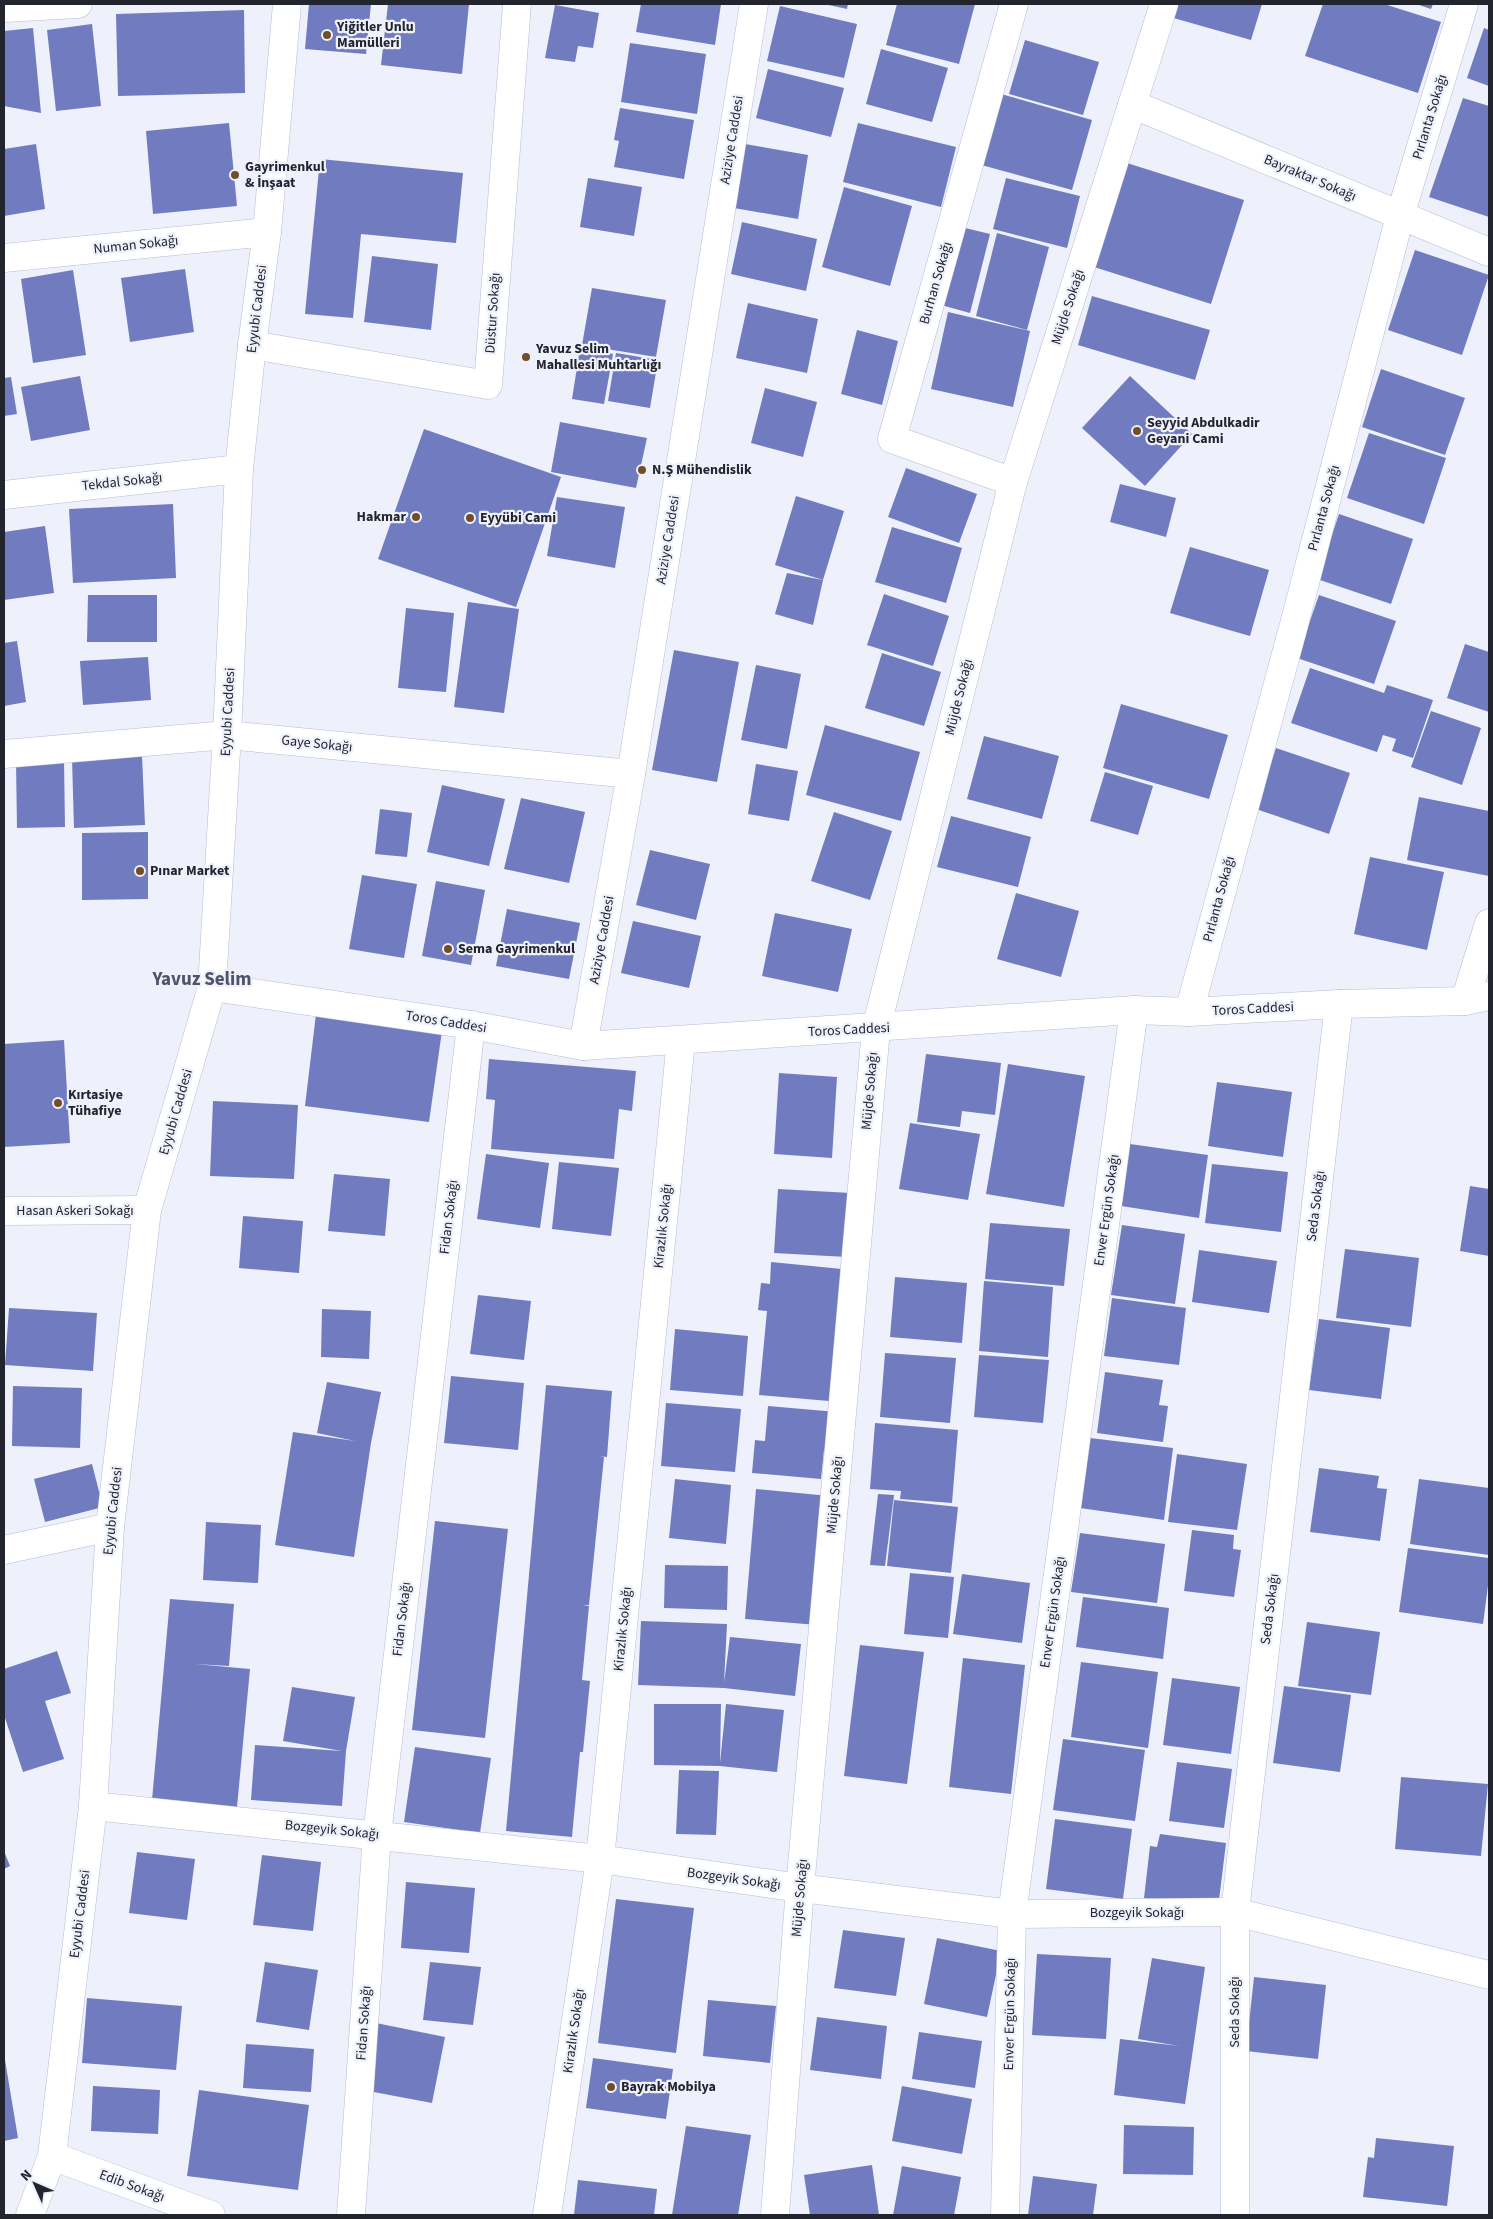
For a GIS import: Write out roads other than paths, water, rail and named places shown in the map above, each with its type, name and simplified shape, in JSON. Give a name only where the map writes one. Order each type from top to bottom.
[{"type":"street","points":[[4,8],[78,4]]},
{"type":"street","name":"Eyyubi Caddesi","points":[[30,2215],[52,2156],[93,1806],[110,1528],[147,1210],[212,987],[227,735],[239,469],[252,346],[267,232],[288,4]]},
{"type":"street","name":"Düstur Sokağı","points":[[252,346],[488,385],[517,4]]},
{"type":"street","name":"Aziziye Caddesi","points":[[583,1046],[631,774],[754,4]]},
{"type":"street","name":"Burhan Sokağı","points":[[1013,482],[892,439],[1014,4]]},
{"type":"street","name":"Müjde Sokağı","points":[[775,2215],[800,1888],[876,1029],[1013,482],[1164,4]]},
{"type":"street","name":"Pırlanta Sokağı","points":[[1189,1012],[1292,631],[1400,216],[1464,4]]},
{"type":"street","name":"Bayraktar Sokağı","points":[[1132,104],[1489,252]]},
{"type":"street","name":"Numan Sokağı","points":[[4,258],[267,232]]},
{"type":"street","name":"Tekdal Sokağı","points":[[4,495],[239,469]]},
{"type":"street","name":"Gaye Sokağı","points":[[4,754],[227,735],[631,774]]},
{"type":"street","points":[[1477,998],[1489,922]]},
{"type":"street","name":"Toros Caddesi","points":[[212,987],[471,1025],[583,1046],[876,1029],[1134,1010],[1189,1012],[1477,998]]},
{"type":"street","name":"Seda Sokağı","points":[[1234,2215],[1235,1912],[1339,1004]]},
{"type":"street","name":"Enver Ergün Sokağı","points":[[1005,2215],[1012,1914],[1134,1010]]},
{"type":"street","name":"Fidan Sokağı","points":[[351,2215],[377,1835],[471,1025]]},
{"type":"street","name":"Kirazlık Sokağı","points":[[547,2215],[600,1859],[681,1040]]},
{"type":"street","name":"Hasan Askeri Sokağı","points":[[4,1211],[147,1210]]},
{"type":"street","points":[[4,1550],[110,1528]]},
{"type":"street","name":"Bozgeyik Sokağı","points":[[93,1806],[600,1859],[800,1888],[1012,1914],[1235,1912],[1489,1975]]},
{"type":"street","name":"Edib Sokağı","points":[[52,2156],[211,2215]]},
{"type":"place","name":"Yiğitler Unlu Mamülleri","points":[[327,35]]},
{"type":"place","name":"Gayrimenkul & İnşaat","points":[[235,175]]},
{"type":"place","name":"Yavuz Selim Mahallesi Muhtarlığı","points":[[526,357]]},
{"type":"place","name":"Seyyid Abdulkadir Geyani Cami","points":[[1137,431]]},
{"type":"place","name":"N.Ş Mühendislik","points":[[642,470]]},
{"type":"place","name":"Hakmar","points":[[416,517]]},
{"type":"place","name":"Eyyübi Cami","points":[[470,518]]},
{"type":"place","name":"Pınar Market","points":[[140,871]]},
{"type":"place","name":"Sema Gayrimenkul","points":[[448,949]]},
{"type":"place","name":"Kırtasiye Tühafiye","points":[[58,1103]]},
{"type":"place","name":"Bayrak Mobilya","points":[[611,2087]]},
{"type":"district","name":"Yavuz Selim","points":[[202,979]]}]
